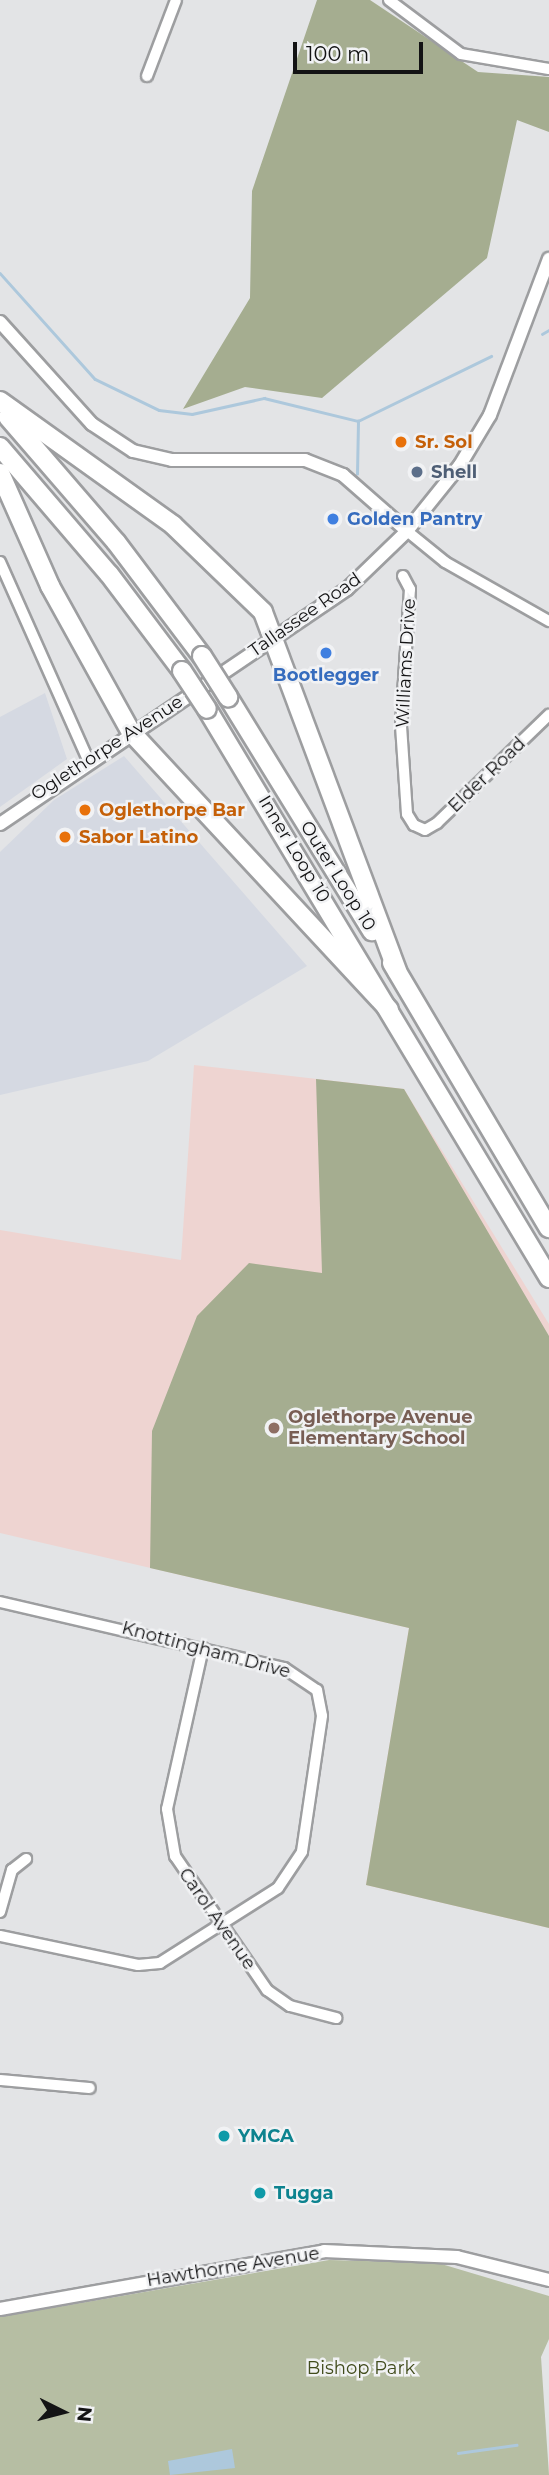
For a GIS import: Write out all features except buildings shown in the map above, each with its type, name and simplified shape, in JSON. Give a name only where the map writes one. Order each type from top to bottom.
[{"type":"highway","points":[[0,401],[220,565],[263,612],[276,637],[397,971]]},
{"type":"highway","name":"Outer Loop 10","points":[[0,408],[116,541],[202,656],[397,971],[549,1228]]},
{"type":"highway","name":"Inner Loop 10","points":[[0,447],[182,671],[549,1278]]},
{"type":"highway","points":[[0,473],[50,586],[131,732],[389,1010]]},
{"type":"main road","name":"Tallassee Road","points":[[217,676],[347,589],[407,531],[490,415],[549,259]]},
{"type":"main road","points":[[0,322],[92,424],[133,451],[172,460],[305,460],[343,475],[407,531]]},
{"type":"main road","name":"Oglethorpe Avenue","points":[[0,824],[88,760],[217,676]]},
{"type":"main road","name":"Hawthorne Avenue","points":[[0,2309],[324,2251],[457,2256],[549,2280]]},
{"type":"street","points":[[147,76],[176,0]]},
{"type":"street","points":[[389,0],[461,54],[549,69]]},
{"type":"street","points":[[407,531],[445,562],[549,621]]},
{"type":"street","points":[[0,562],[88,760]]},
{"type":"street","name":"Williams Drive","points":[[403,576],[410,589],[400,699],[407,814],[421,830]]},
{"type":"street","name":"Elder Road","points":[[421,830],[437,824],[549,715]]},
{"type":"street","name":"Knottingham Drive","points":[[0,1602],[292,1671],[317,1690],[322,1705],[298,1862],[278,1888],[176,1956],[150,1965],[0,1936]]},
{"type":"street","name":"Carol Avenue","points":[[203,1648],[167,1829],[183,1871],[273,1996],[336,2018]]},
{"type":"street","points":[[0,1912],[12,1870],[26,1859]]},
{"type":"street","points":[[0,2080],[89,2088]]},
{"type":"shaded area","points":[[45,693],[67,759],[0,807],[0,717]]},
{"type":"shaded area","points":[[124,756],[307,966],[148,1061],[0,1095],[0,852],[54,800]]},
{"type":"shaded area","name":"Oglethorpe Avenue Elementary School","points":[[194,1065],[404,1089],[549,1324],[549,1928],[366,1885],[409,1628],[0,1533],[0,1230],[181,1260]]},
{"type":"green space","points":[[317,0],[370,0],[478,72],[549,77],[549,132],[517,120],[487,258],[322,398],[245,387],[183,409],[250,298],[252,191]]},
{"type":"green space","name":"Oglethorpe Avenue Elementary School","points":[[316,1079],[404,1089],[549,1336],[549,1928],[366,1885],[409,1628],[150,1568],[152,1431],[197,1316],[249,1263],[322,1273]]},
{"type":"green space","name":"Bishop Park","points":[[329,2260],[438,2263],[549,2296],[549,2339],[541,2357],[549,2475],[0,2475],[0,2317]]},
{"type":"water","points":[[232,2449],[235,2468],[170,2475],[168,2461]]},
{"type":"waterway","points":[[0,273],[95,379],[159,410],[192,414],[264,398],[358,421],[491,356]]},
{"type":"waterway","points":[[542,334],[549,330]]},
{"type":"waterway","points":[[357,474],[358,421]]},
{"type":"waterway","points":[[458,2453],[516,2445]]},
{"type":"place","name":"Sr. Sol","points":[[401,442]]},
{"type":"place","name":"Shell","points":[[417,472]]},
{"type":"place","name":"Golden Pantry","points":[[333,519]]},
{"type":"place","name":"Bootlegger","points":[[326,653]]},
{"type":"place","name":"Oglethorpe Bar","points":[[85,810]]},
{"type":"place","name":"Sabor Latino","points":[[65,837]]},
{"type":"place","name":"Oglethorpe Avenue Elementary School","points":[[274,1428]]},
{"type":"place","name":"YMCA","points":[[224,2136]]},
{"type":"place","name":"Tugga","points":[[260,2193]]}]
